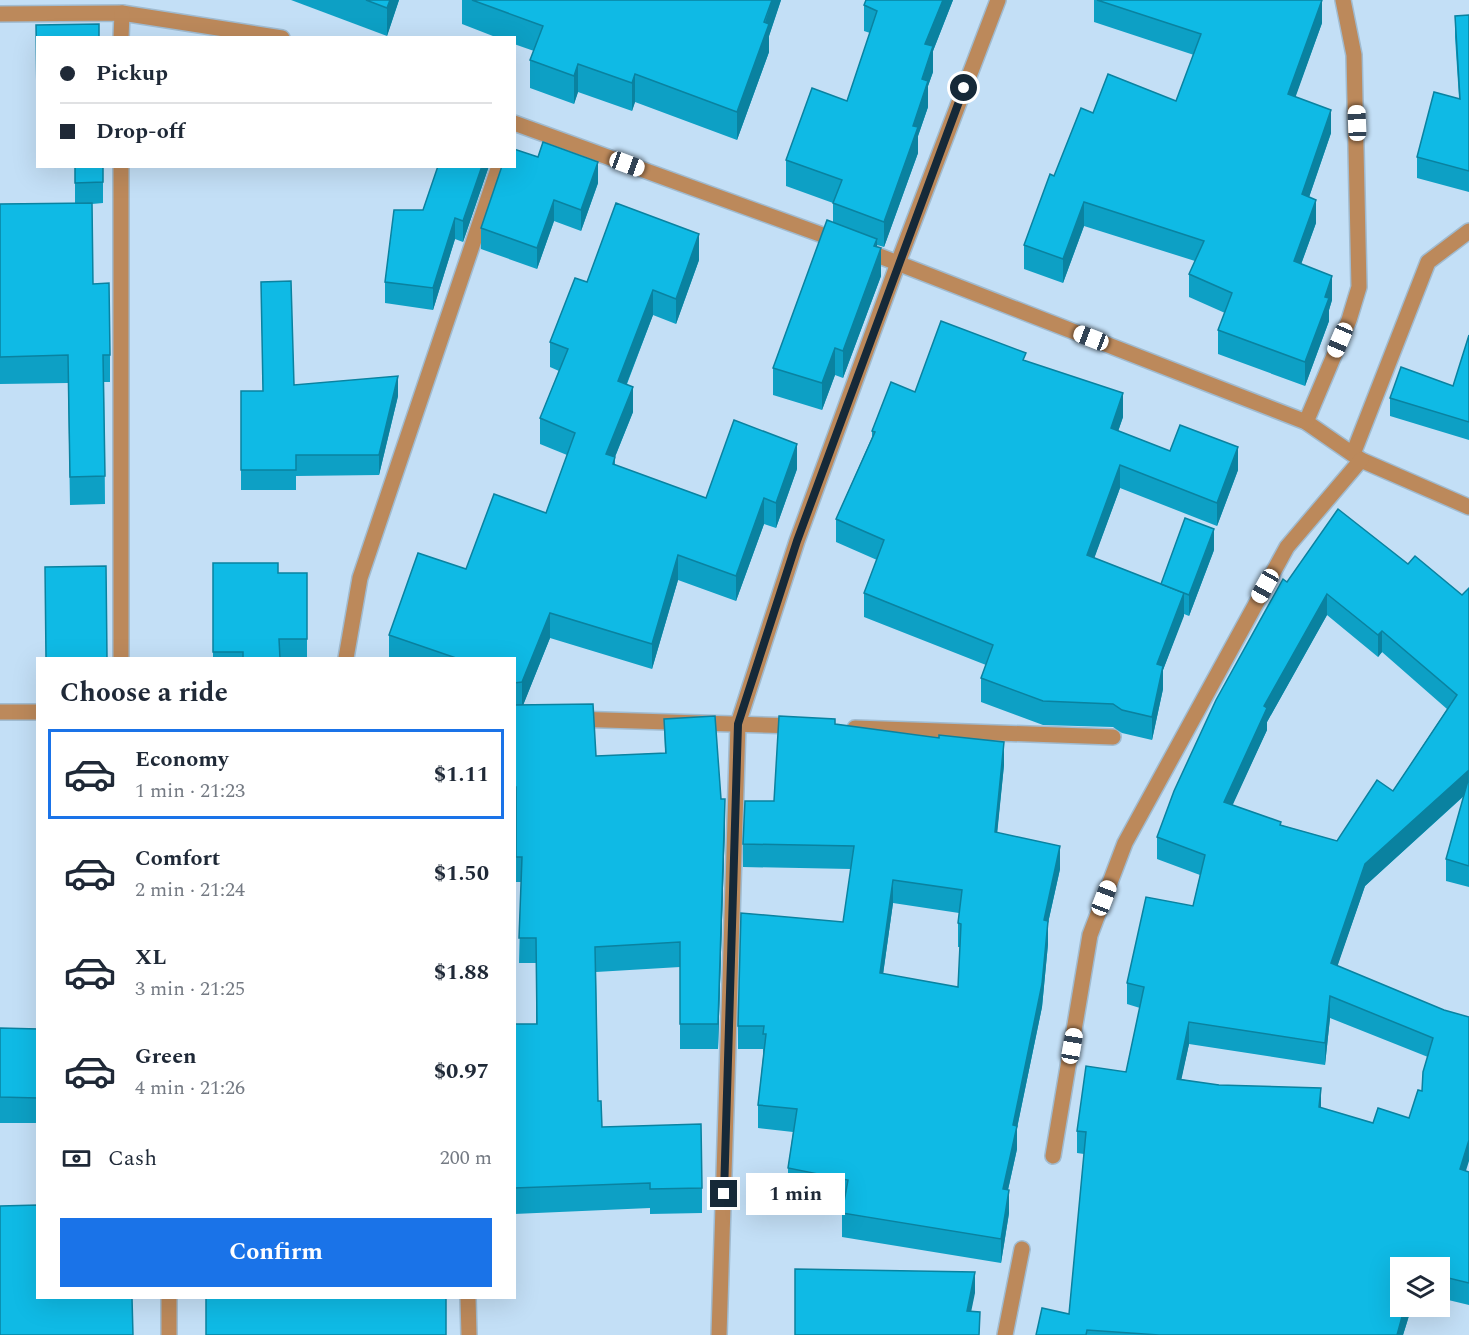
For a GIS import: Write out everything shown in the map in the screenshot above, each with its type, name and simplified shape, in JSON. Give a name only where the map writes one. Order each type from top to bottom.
[{"type":"street","points":[[719,1335],[738,724],[797,541],[898,263],[998,0]]},
{"type":"street","points":[[1306,422],[1348,320],[1359,287],[1354,56],[1343,0]]},
{"type":"street","points":[[0,14],[122,13],[269,36]]},
{"type":"street","points":[[122,13],[122,36]]},
{"type":"street","points":[[516,124],[898,263],[1306,422],[1357,457],[1469,507]]},
{"type":"street","points":[[121,168],[121,657]]},
{"type":"street","points":[[346,657],[360,578],[498,168]]},
{"type":"street","points":[[1053,1156],[1090,935],[1125,843],[1287,547],[1357,457],[1428,262],[1469,231]]},
{"type":"street","points":[[0,712],[36,712]]},
{"type":"street","points":[[562,719],[808,727]]},
{"type":"street","points":[[844,728],[1113,737]]},
{"type":"street","points":[[1005,1335],[1022,1249]]},
{"type":"street","points":[[169,1299],[169,1335]]},
{"type":"street","points":[[468,1299],[469,1335]]},
{"type":"building","points":[[366,0],[390,0],[387,8]]},
{"type":"building","points":[[472,0],[772,0],[764,22],[769,24],[737,112],[635,74],[632,83],[578,64],[574,76],[530,60],[543,26]]},
{"type":"building","points":[[866,0],[943,0],[925,44],[933,46],[922,79],[928,81],[913,126],[918,127],[884,222],[833,203],[842,180],[786,160],[812,88],[847,101],[877,11],[864,5]]},
{"type":"building","points":[[1097,0],[1322,0],[1288,94],[1331,110],[1302,194],[1316,200],[1294,261],[1332,276],[1325,297],[1329,298],[1305,362],[1218,330],[1232,293],[1189,274],[1204,241],[1084,202],[1063,259],[1024,245],[1050,174],[1054,176],[1081,108],[1093,113],[1108,74],[1176,101],[1201,34]]},
{"type":"building","points":[[1469,15],[1469,171],[1417,157],[1434,92],[1460,99],[1455,16]]},
{"type":"building","points":[[99,24],[99,36],[36,36],[36,25]]},
{"type":"building","points":[[543,142],[598,162],[581,210],[554,200],[537,248],[481,228],[501,168],[516,168],[516,150],[538,157]]},
{"type":"building","points":[[75,168],[103,168],[103,182],[75,183]]},
{"type":"building","points":[[437,168],[481,168],[463,221],[455,218],[433,288],[385,282],[394,210],[423,210]]},
{"type":"building","points":[[92,203],[93,284],[109,283],[110,355],[103,355],[105,476],[70,477],[68,355],[0,357],[0,204]]},
{"type":"building","points":[[616,203],[699,234],[676,299],[653,290],[618,381],[633,387],[606,454],[615,457],[613,464],[706,498],[734,420],[797,444],[776,503],[764,498],[736,576],[678,555],[652,644],[550,613],[522,682],[516,683],[516,657],[453,657],[389,635],[418,553],[466,569],[494,494],[546,513],[575,433],[540,418],[568,349],[550,342],[575,278],[587,282]]},
{"type":"building","points":[[827,220],[877,239],[874,246],[881,248],[843,351],[835,348],[822,383],[773,368]]},
{"type":"building","points":[[291,281],[294,385],[398,376],[379,455],[296,455],[296,470],[241,470],[241,391],[263,391],[261,282]]},
{"type":"building","points":[[941,321],[1026,353],[1023,360],[1123,393],[1111,428],[1170,451],[1180,425],[1238,447],[1217,503],[1120,465],[1087,555],[1184,593],[1157,664],[1163,666],[1152,717],[1122,710],[1113,704],[1043,701],[981,678],[993,645],[864,593],[884,540],[836,519],[875,432],[872,431],[891,382],[915,392]]},
{"type":"building","points":[[1469,335],[1469,422],[1390,398],[1401,367],[1453,386]]},
{"type":"building","points":[[1338,509],[1408,564],[1415,556],[1462,595],[1469,588],[1469,770],[1365,864],[1331,963],[1444,1010],[1469,1017],[1469,1140],[1460,1169],[1469,1172],[1469,1283],[1450,1278],[1450,1257],[1390,1257],[1390,1317],[1402,1317],[1397,1335],[1159,1335],[1087,1330],[1086,1335],[1036,1335],[1042,1308],[1069,1314],[1086,1132],[1077,1131],[1086,1066],[1126,1072],[1144,987],[1127,983],[1146,897],[1193,906],[1205,855],[1157,837],[1174,791],[1216,700],[1283,579],[1287,582]],"holes":[[[1327,594],[1378,635],[1382,631],[1457,695],[1393,791],[1377,780],[1337,841],[1280,825],[1281,822],[1224,802],[1267,708],[1264,706]],[[1330,996],[1433,1038],[1423,1072],[1422,1091],[1418,1090],[1409,1118],[1378,1108],[1373,1123],[1319,1107],[1321,1088],[1219,1085],[1177,1079],[1189,1022],[1325,1043]]]},
{"type":"building","points":[[1185,518],[1214,529],[1189,595],[1161,584]]},
{"type":"building","points":[[213,563],[278,563],[278,573],[307,573],[307,639],[279,639],[280,657],[243,657],[243,652],[213,652]]},
{"type":"building","points":[[106,566],[107,657],[46,657],[45,567]]},
{"type":"building","points":[[593,704],[596,756],[666,753],[664,719],[715,716],[721,799],[725,799],[718,1024],[680,1024],[680,942],[595,947],[598,1101],[601,1101],[602,1127],[701,1124],[702,1188],[650,1189],[650,1183],[516,1188],[516,1024],[537,1024],[536,938],[519,938],[522,857],[516,857],[516,705]]},
{"type":"building","points":[[779,716],[835,719],[835,724],[939,738],[939,735],[1004,742],[995,832],[1060,846],[1044,920],[1048,921],[1042,984],[1013,1125],[1017,1126],[1003,1189],[1009,1190],[1001,1239],[842,1213],[848,1180],[788,1168],[797,1109],[758,1105],[766,1034],[763,1034],[764,1026],[738,1026],[741,913],[843,922],[854,846],[743,844],[745,801],[774,801]],"holes":[[[893,880],[962,890],[958,923],[961,924],[958,987],[880,973]]]},
{"type":"building","points":[[1469,777],[1469,866],[1446,859]]},
{"type":"building","points":[[0,1028],[36,1029],[36,1098],[0,1097]]},
{"type":"building","points":[[36,1205],[36,1299],[132,1299],[133,1335],[0,1335],[0,1206]]},
{"type":"building","points":[[795,1269],[975,1272],[967,1311],[980,1312],[979,1335],[795,1335]]},
{"type":"building","points":[[206,1299],[446,1299],[446,1335],[206,1335]]},
{"type":"route","points":[[724,1194],[738,724],[797,541],[964,88]]}]
